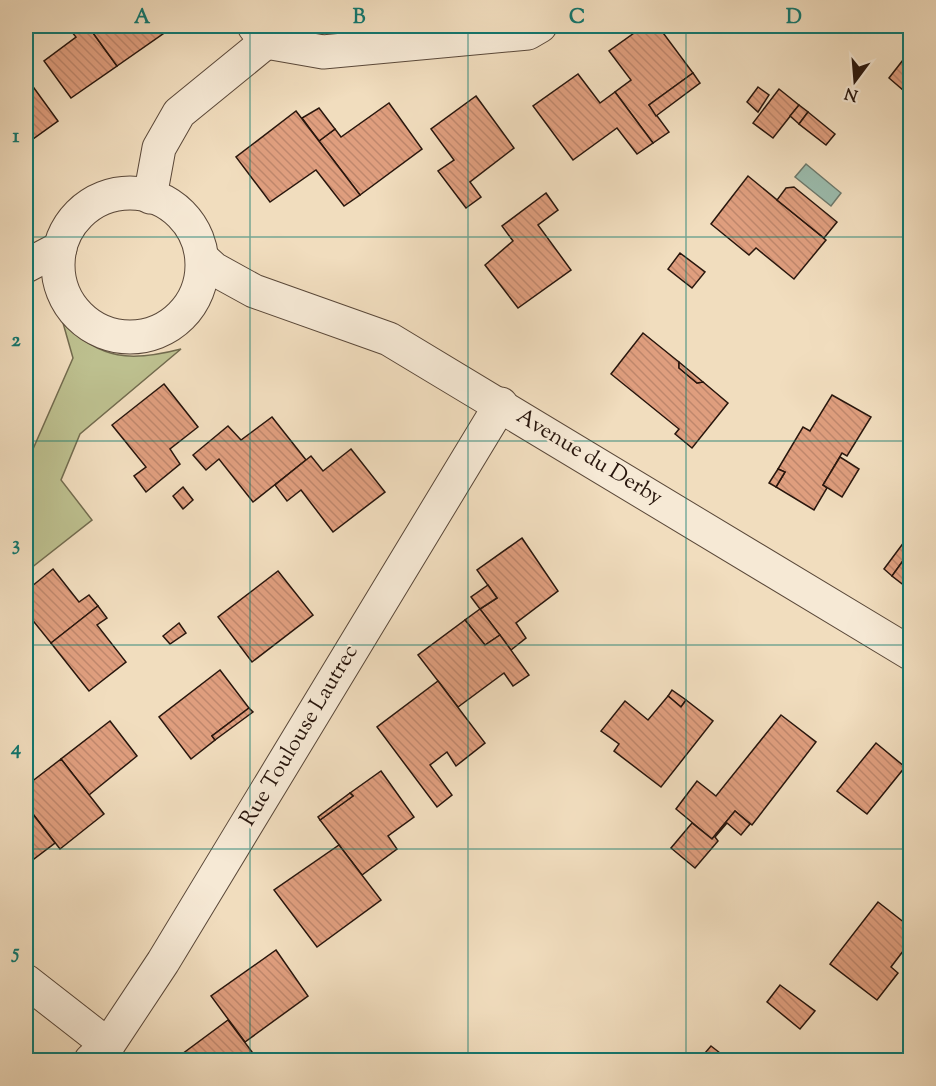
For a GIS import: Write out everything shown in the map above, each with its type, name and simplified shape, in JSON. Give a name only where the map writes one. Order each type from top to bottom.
[{"type":"street","points":[[150,197],[159,148],[179,113],[260,34],[323,52],[528,33],[540,26]]},
{"type":"street","points":[[121,194],[150,197],[162,201],[179,213],[192,229],[202,259],[198,291],[187,310],[170,325],[150,335],[127,338],[105,333],[85,322],[72,308],[63,292],[57,270],[60,248],[68,227],[82,211],[100,200],[121,194]]},
{"type":"street","points":[[26,266],[60,248]]},
{"type":"street","name":"Avenue du Derby","points":[[202,259],[214,269],[254,291],[389,339],[501,404],[910,653]]},
{"type":"street","points":[[26,284],[63,292]]},
{"type":"street","points":[[187,310],[254,291]]},
{"type":"street","name":"Rue Toulouse Lautrec","points":[[99,1053],[164,962],[501,404]]},
{"type":"street","points":[[26,981],[99,1053]]},
{"type":"green space","points":[[63,323],[90,344],[118,355],[147,356],[181,349],[80,434],[61,480],[92,520],[26,572],[26,465],[73,358]]},
{"type":"shaded area","points":[[806,164],[841,193],[831,206],[795,177]]},
{"type":"building","points":[[67,26],[88,26],[117,66],[71,98],[44,61],[76,37]]},
{"type":"building","points":[[88,26],[163,26],[167,31],[117,66]]},
{"type":"building","points":[[644,26],[658,26],[693,73],[649,105],[669,132],[653,143],[615,92],[631,80],[609,51]]},
{"type":"building","points":[[910,51],[910,96],[889,78]]},
{"type":"building","points":[[693,73],[700,83],[656,116],[649,105]]},
{"type":"building","points":[[578,74],[600,103],[615,92],[653,143],[637,154],[617,128],[573,160],[533,106]]},
{"type":"building","points":[[26,77],[58,121],[26,144]]},
{"type":"building","points":[[758,87],[769,95],[758,112],[747,102]]},
{"type":"building","points":[[779,89],[799,105],[773,138],[753,123]]},
{"type":"building","points":[[476,96],[514,148],[470,182],[481,197],[466,208],[438,171],[454,160],[431,129]]},
{"type":"building","points":[[389,103],[422,149],[360,195],[319,141],[335,129],[341,137]]},
{"type":"building","points":[[799,105],[808,112],[799,124],[790,116]]},
{"type":"building","points":[[319,108],[335,129],[319,141],[302,118]]},
{"type":"building","points":[[296,111],[360,195],[344,206],[316,170],[270,202],[236,157]]},
{"type":"building","points":[[808,112],[835,134],[826,145],[799,124]]},
{"type":"building","points":[[748,176],[826,240],[794,279],[756,248],[749,255],[711,224]]},
{"type":"building","points":[[794,187],[837,222],[824,238],[777,200],[786,188]]},
{"type":"building","points":[[546,193],[558,210],[538,225],[571,270],[518,308],[485,265],[513,241],[502,226]]},
{"type":"building","points":[[680,253],[705,272],[692,288],[668,269]]},
{"type":"building","points":[[643,333],[679,362],[679,368],[697,383],[703,382],[728,403],[692,448],[675,434],[679,429],[611,374]]},
{"type":"building","points":[[679,362],[703,382],[697,383],[679,368]]},
{"type":"building","points":[[164,384],[198,427],[170,449],[180,464],[146,492],[134,476],[146,467],[112,425]]},
{"type":"building","points":[[832,395],[871,417],[847,456],[842,453],[823,485],[827,488],[814,510],[776,487],[785,472],[778,469],[803,427],[810,431]]},
{"type":"building","points":[[272,417],[306,460],[253,502],[219,459],[206,470],[193,455],[228,426],[241,440]]},
{"type":"building","points":[[351,449],[385,492],[333,532],[301,490],[287,501],[275,485],[311,456],[323,471]]},
{"type":"building","points":[[840,457],[859,469],[842,497],[823,485]]},
{"type":"building","points":[[778,469],[785,472],[776,487],[769,483]]},
{"type":"building","points":[[183,487],[193,500],[183,509],[173,496]]},
{"type":"building","points":[[910,534],[910,551],[892,576],[884,569]]},
{"type":"building","points":[[522,538],[558,591],[516,623],[526,638],[511,650],[480,609],[497,598],[477,570]]},
{"type":"building","points":[[910,551],[910,590],[892,576]]},
{"type":"building","points":[[53,569],[79,602],[89,595],[98,606],[51,643],[26,612],[26,591]]},
{"type":"building","points":[[278,571],[313,615],[252,662],[218,617]]},
{"type":"building","points":[[488,585],[497,598],[480,609],[471,597]]},
{"type":"building","points":[[98,606],[107,618],[97,625],[126,662],[89,691],[51,643]]},
{"type":"building","points":[[480,609],[500,635],[485,645],[465,620]]},
{"type":"building","points":[[465,620],[485,645],[500,635],[529,675],[513,686],[504,673],[458,707],[418,655]]},
{"type":"building","points":[[179,623],[186,633],[170,644],[163,636]]},
{"type":"building","points":[[220,670],[249,708],[212,736],[215,740],[191,759],[159,717]]},
{"type":"building","points":[[438,681],[485,743],[456,766],[447,752],[430,765],[452,795],[437,807],[377,727]]},
{"type":"building","points":[[672,690],[686,700],[681,707],[668,696]]},
{"type":"building","points":[[668,696],[681,707],[686,700],[713,721],[661,787],[614,751],[619,744],[601,731],[625,701],[648,720]]},
{"type":"building","points":[[249,708],[253,712],[215,740],[212,736]]},
{"type":"building","points":[[781,715],[816,742],[752,825],[735,811],[712,839],[676,809],[697,781],[716,796]]},
{"type":"building","points":[[110,721],[137,756],[89,795],[61,759]]},
{"type":"building","points":[[876,743],[905,767],[867,814],[837,791]]},
{"type":"building","points":[[61,759],[104,814],[60,849],[26,805],[26,786]]},
{"type":"building","points":[[381,771],[414,817],[388,836],[397,849],[362,875],[320,820],[353,796],[350,793]]},
{"type":"building","points":[[350,793],[353,796],[320,820],[318,817]]},
{"type":"building","points":[[26,805],[55,843],[26,865]]},
{"type":"building","points":[[735,811],[750,824],[741,835],[727,823],[715,837],[718,841],[695,868],[671,848],[692,823],[712,839]]},
{"type":"building","points":[[339,845],[381,900],[317,947],[274,890]]},
{"type":"building","points":[[878,902],[910,927],[910,942],[891,967],[898,973],[877,1000],[830,964]]},
{"type":"building","points":[[276,950],[308,996],[245,1042],[211,996]]},
{"type":"building","points":[[780,985],[815,1011],[800,1029],[767,1002]]},
{"type":"building","points":[[228,1020],[258,1060],[174,1060]]},
{"type":"building","points":[[711,1046],[729,1060],[699,1060]]}]
